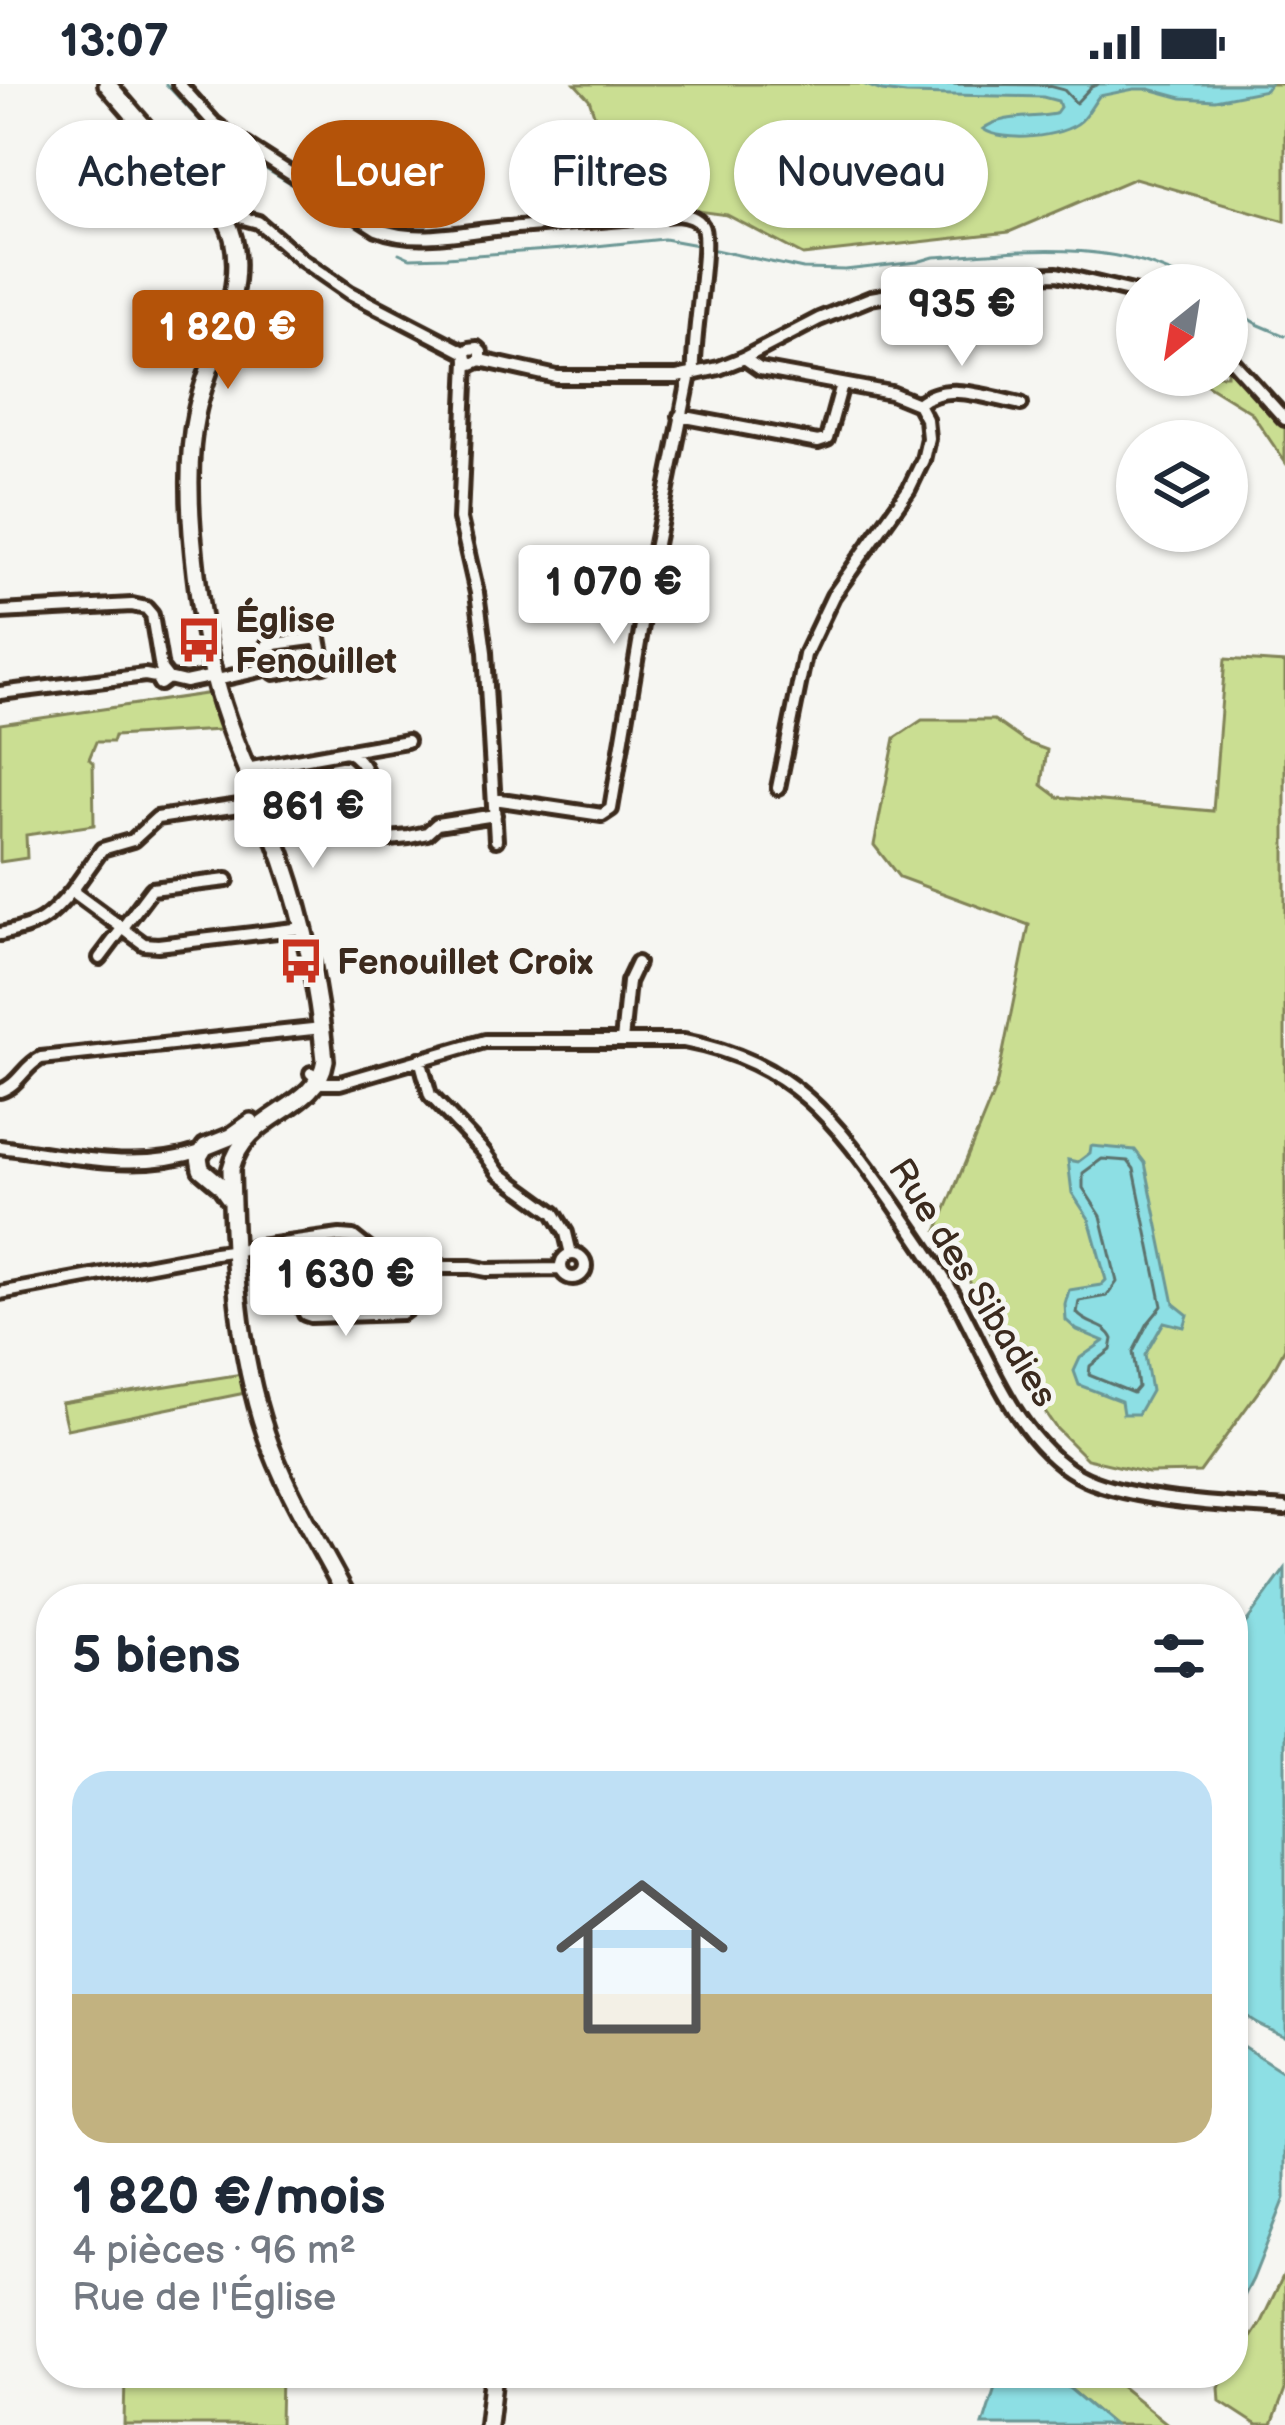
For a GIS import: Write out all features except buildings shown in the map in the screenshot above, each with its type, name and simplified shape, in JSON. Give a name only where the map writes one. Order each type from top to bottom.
[{"type":"main road","points":[[107,84],[138,120]]},
{"type":"main road","points":[[229,228],[235,278],[195,415],[191,471],[197,584],[214,678],[303,928],[315,992],[317,1076]]},
{"type":"main road","points":[[232,1202],[199,1163],[208,1147],[230,1137],[317,1076]]},
{"type":"main road","points":[[208,1175],[223,1176],[246,1136],[317,1076]]},
{"type":"main road","points":[[208,1147],[226,1146],[232,1162],[238,1307],[266,1434],[339,1584]]},
{"type":"main road","points":[[488,2425],[492,2388]]},
{"type":"street","points":[[179,84],[227,134],[377,229],[401,237],[677,214],[700,223],[706,240],[692,374],[680,416],[611,808],[602,815],[494,799]]},
{"type":"street","points":[[265,228],[350,293],[472,359],[557,376],[692,374],[744,358],[871,298],[977,280],[1058,274],[1116,288]]},
{"type":"street","points":[[744,358],[760,369],[891,393],[919,404],[928,438],[908,489],[833,596],[805,656],[778,788]]},
{"type":"street","points":[[472,359],[460,519],[480,613],[496,840]]},
{"type":"street","points":[[1248,378],[1285,419]]},
{"type":"street","points":[[680,416],[818,442],[827,439],[842,384]]},
{"type":"street","points":[[919,404],[948,390],[1022,404]]},
{"type":"street","points":[[0,612],[139,605],[152,615],[161,669],[168,678],[185,682],[221,679],[269,668]]},
{"type":"street","points":[[319,638],[324,665],[275,673],[269,668],[268,645],[319,638]]},
{"type":"street","points":[[0,693],[146,675],[156,677],[160,684],[168,678]]},
{"type":"street","points":[[246,769],[406,741]]},
{"type":"street","points":[[346,752],[361,760],[367,771],[376,831],[381,836],[409,837],[427,833],[437,824],[495,815]]},
{"type":"street","points":[[0,934],[47,919],[102,849],[133,840],[157,818],[260,803]]},
{"type":"street","points":[[100,958],[152,889],[227,880]]},
{"type":"street","points":[[72,891],[144,944],[303,928]]},
{"type":"street","points":[[622,1041],[628,982],[637,963]]},
{"type":"street","points":[[0,1090],[17,1082],[30,1063],[41,1058],[315,1029]]},
{"type":"street","name":"Rue des Sibadies","points":[[317,1076],[340,1083],[485,1041],[684,1042],[740,1058],[783,1079],[848,1138],[951,1287],[1021,1418],[1042,1445],[1076,1474],[1147,1494],[1285,1509]]},
{"type":"street","points":[[419,1059],[430,1095],[499,1173],[554,1213],[571,1254]]},
{"type":"street","points":[[0,1147],[112,1162],[174,1160],[208,1147]]},
{"type":"street","points":[[174,1160],[208,1175]]},
{"type":"street","points":[[0,1293],[234,1250],[340,1236],[353,1237],[382,1260],[414,1267],[561,1269]]},
{"type":"street","points":[[292,1244],[301,1304],[311,1316],[403,1313],[414,1304],[414,1267]]},
{"type":"street","points":[[571,1254],[582,1258],[585,1266],[576,1278],[568,1278],[561,1269],[564,1258],[571,1254]]},
{"type":"green space","points":[[575,84],[1285,84],[1285,221],[1135,178],[1009,232],[803,255],[752,228],[988,228],[988,120],[734,120],[734,219],[710,213],[710,120],[596,120],[589,99]]},
{"type":"green space","points":[[1248,389],[1285,427],[1285,462],[1251,412],[1225,396],[1248,396]]},
{"type":"green space","points":[[1225,659],[1285,663],[1285,1348],[1200,1472],[1148,1473],[1087,1459],[1056,1428],[991,1334],[969,1280],[937,1231],[996,1087],[1029,925],[899,877],[874,845],[895,738],[922,720],[994,720],[1025,742],[1047,750],[1042,785],[1058,797],[1213,811]]},
{"type":"green space","points":[[212,693],[220,730],[114,736],[112,742],[96,742],[89,759],[93,763],[94,825],[26,835],[27,858],[0,862],[0,724]]},
{"type":"green space","points":[[242,1374],[245,1393],[67,1429],[61,1403]]},
{"type":"green space","points":[[1285,2272],[1285,2390],[1272,2425],[1257,2425],[1220,2401],[1219,2388],[1248,2388],[1248,2342]]},
{"type":"green space","points":[[125,2388],[281,2388],[280,2425],[124,2425]]},
{"type":"green space","points":[[1069,2388],[1123,2388],[1169,2425],[1113,2425]]},
{"type":"water","points":[[863,84],[1270,84],[1266,90],[1215,100],[1149,89],[1099,96],[1072,127],[1018,137],[992,133],[988,126],[1055,114],[1058,101],[882,91]]},
{"type":"water","points":[[1091,1146],[1135,1150],[1145,1163],[1174,1304],[1188,1315],[1184,1327],[1164,1322],[1145,1355],[1151,1391],[1138,1414],[1123,1414],[1121,1401],[1079,1385],[1074,1371],[1080,1358],[1104,1341],[1066,1320],[1069,1290],[1106,1280],[1089,1219],[1072,1193],[1068,1160],[1078,1162],[1090,1153]]},
{"type":"water","points":[[1285,1569],[1285,2036],[1248,2017],[1248,1620]]},
{"type":"water","points":[[1248,2050],[1285,2073],[1285,2198],[1248,2289]]},
{"type":"water","points":[[995,2388],[1069,2388],[1113,2425],[983,2425]]},
{"type":"waterway","points":[[166,84],[218,140],[291,184]]},
{"type":"waterway","points":[[399,253],[410,258],[446,257],[664,239],[697,245]]},
{"type":"waterway","points":[[715,250],[803,269],[845,270],[934,257],[1067,251],[1145,264]]},
{"type":"waterway","points":[[1248,319],[1285,336]]},
{"type":"place","name":"Église Fenouillet","points":[[199,640]]},
{"type":"place","name":"Fenouillet Croix","points":[[301,961]]}]
